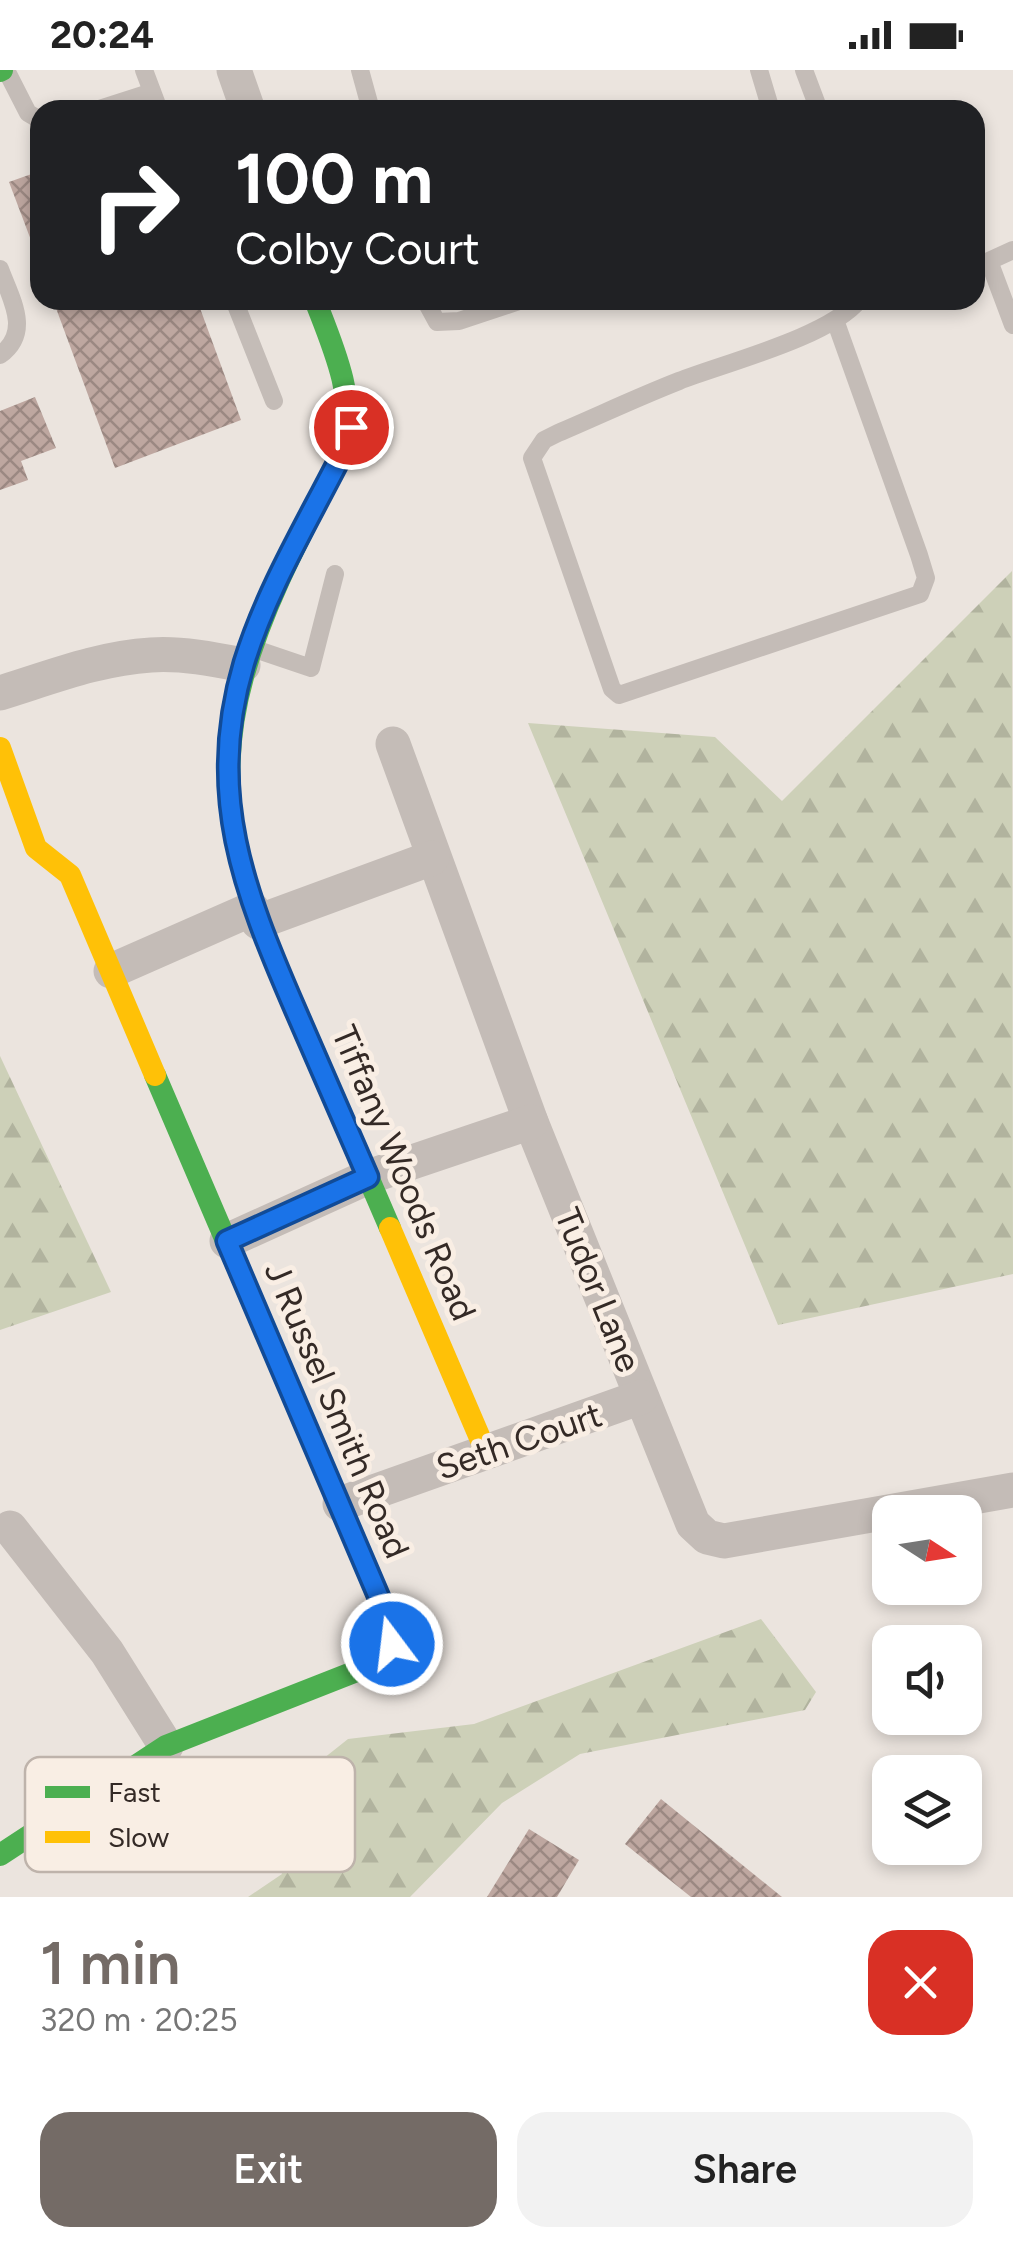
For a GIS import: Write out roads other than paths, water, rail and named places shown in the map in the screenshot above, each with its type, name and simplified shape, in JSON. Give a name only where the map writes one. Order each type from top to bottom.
[{"type":"street","points":[[234,70],[244,100]]},
{"type":"street","name":"Tiffany Woods Road","points":[[318,310],[351,403],[351,427],[345,448],[258,622],[246,656],[232,719],[228,773],[238,859],[255,915],[486,1452]]},
{"type":"street","points":[[0,694],[102,662],[151,655],[246,656]]},
{"type":"street","name":"Tudor Lane","points":[[393,744],[531,1122],[693,1524],[707,1537],[724,1542],[1013,1490]]},
{"type":"street","name":"J Russel Smith Road","points":[[0,748],[36,848],[70,875],[392,1628],[392,1644],[383,1658],[372,1665],[166,1746],[149,1757]]},
{"type":"street","points":[[111,970],[255,915],[432,858]]},
{"type":"street","points":[[227,1241],[368,1177],[531,1122]]},
{"type":"street","name":"Seth Court","points":[[340,1504],[641,1397]]},
{"type":"street","points":[[10,1528],[106,1652],[166,1746]]},
{"type":"street","name":"J Russel Smith Road","points":[[0,1855],[25,1839]]},
{"type":"lane","points":[[3,70],[30,114]]},
{"type":"lane","points":[[144,70],[155,100]]},
{"type":"lane","points":[[360,70],[368,100]]},
{"type":"lane","points":[[759,70],[768,100]]},
{"type":"lane","points":[[804,70],[816,100]]},
{"type":"lane","points":[[1013,250],[989,261],[1013,326]]},
{"type":"lane","points":[[0,269],[20,324],[16,342],[0,354]]},
{"type":"lane","points":[[238,310],[274,401]]},
{"type":"lane","points":[[431,310],[438,322],[490,310]]},
{"type":"lane","points":[[835,320],[919,555],[926,578],[920,594],[620,695],[612,689],[532,458],[544,440],[558,433],[835,320],[848,310]]},
{"type":"lane","points":[[246,656],[312,668],[336,574]]}]
